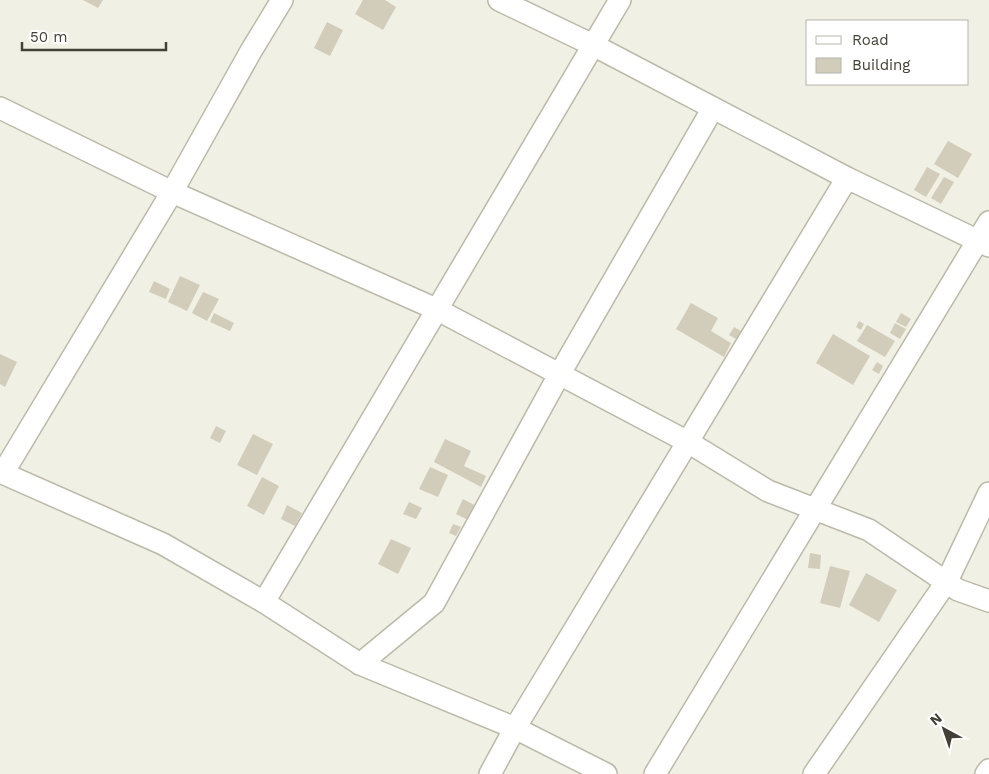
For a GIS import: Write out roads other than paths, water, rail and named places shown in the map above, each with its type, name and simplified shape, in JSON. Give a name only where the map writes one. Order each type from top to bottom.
[{"type":"street","points":[[282,0],[251,51],[172,192],[2,473],[163,544],[264,602],[360,664],[515,728],[606,774]]},
{"type":"street","points":[[499,0],[595,46],[846,178],[984,244]]},
{"type":"street","points":[[264,602],[436,309],[595,46],[620,0]]},
{"type":"street","points":[[0,108],[172,192],[436,309],[688,442],[768,490],[868,530],[968,595],[989,600]]},
{"type":"street","points":[[360,664],[434,603],[559,375],[713,108]]},
{"type":"street","points":[[490,774],[515,728],[846,178]]},
{"type":"street","points":[[655,774],[814,508],[984,244],[989,222]]},
{"type":"street","points":[[814,774],[948,581],[989,493]]},
{"type":"street","points":[[986,774],[989,770]]}]
